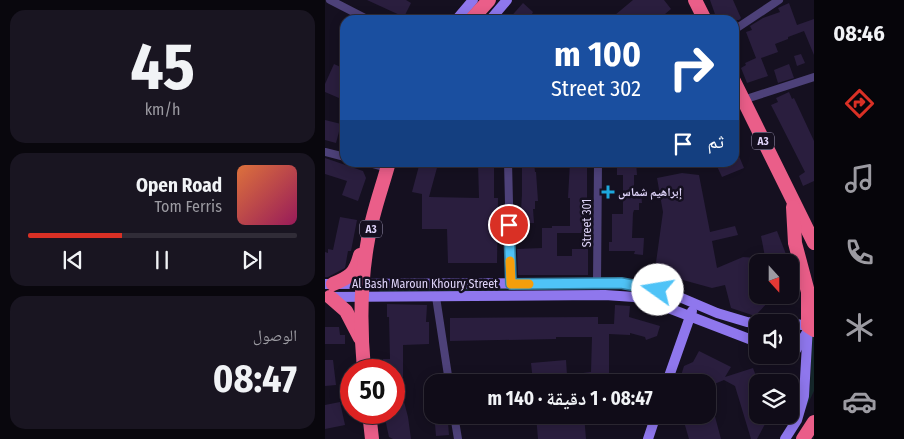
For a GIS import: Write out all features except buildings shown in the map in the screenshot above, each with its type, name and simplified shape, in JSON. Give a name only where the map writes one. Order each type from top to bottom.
[{"type":"highway","points":[[476,15],[489,0]]},
{"type":"highway","points":[[695,0],[702,15]]},
{"type":"highway","name":"A3","points":[[739,92],[814,243]]},
{"type":"highway","name":"A3","points":[[364,359],[362,291],[368,239],[388,167]]},
{"type":"highway","points":[[793,201],[795,243],[808,292],[810,328]]},
{"type":"highway","points":[[362,343],[346,311],[328,291],[355,271],[361,251],[368,239]]},
{"type":"highway","points":[[803,439],[814,422]]},
{"type":"highway","points":[[370,424],[372,439]]},
{"type":"main road","points":[[460,15],[473,0]]},
{"type":"main road","points":[[494,15],[507,0]]},
{"type":"main road","name":"Al Bash Maroun Khoury Street","points":[[328,291],[511,284],[634,284],[670,293],[732,318],[749,321]]},
{"type":"main road","name":"Al Bash Maroun Khoury Street","points":[[362,291],[436,297],[622,296],[645,299],[749,339]]},
{"type":"main road","points":[[670,374],[695,303]]},
{"type":"main road","points":[[799,345],[810,328]]},
{"type":"main road","points":[[785,439],[797,420],[804,396],[810,328]]},
{"type":"main road","points":[[648,439],[653,424]]},
{"type":"street","points":[[330,0],[359,15]]},
{"type":"street","points":[[739,27],[779,0]]},
{"type":"street","points":[[743,100],[814,78]]},
{"type":"street","points":[[325,152],[340,156]]},
{"type":"street","points":[[508,167],[511,284]]},
{"type":"street","name":"Street 301","points":[[597,283],[598,167]]},
{"type":"street","points":[[436,297],[448,374]]},
{"type":"street","points":[[456,424],[458,439]]},
{"type":"shaded area","points":[[583,283],[588,289],[380,292],[378,289]]},
{"type":"shaded area","points":[[812,330],[814,332],[814,391],[803,414],[810,386]]},
{"type":"slow traffic","points":[[510,261],[511,284],[529,284]]},
{"type":"place","name":"إبراهيم شماس","points":[[608,192]]},
{"type":"route","points":[[509,225],[511,284],[621,283],[658,290]]}]
